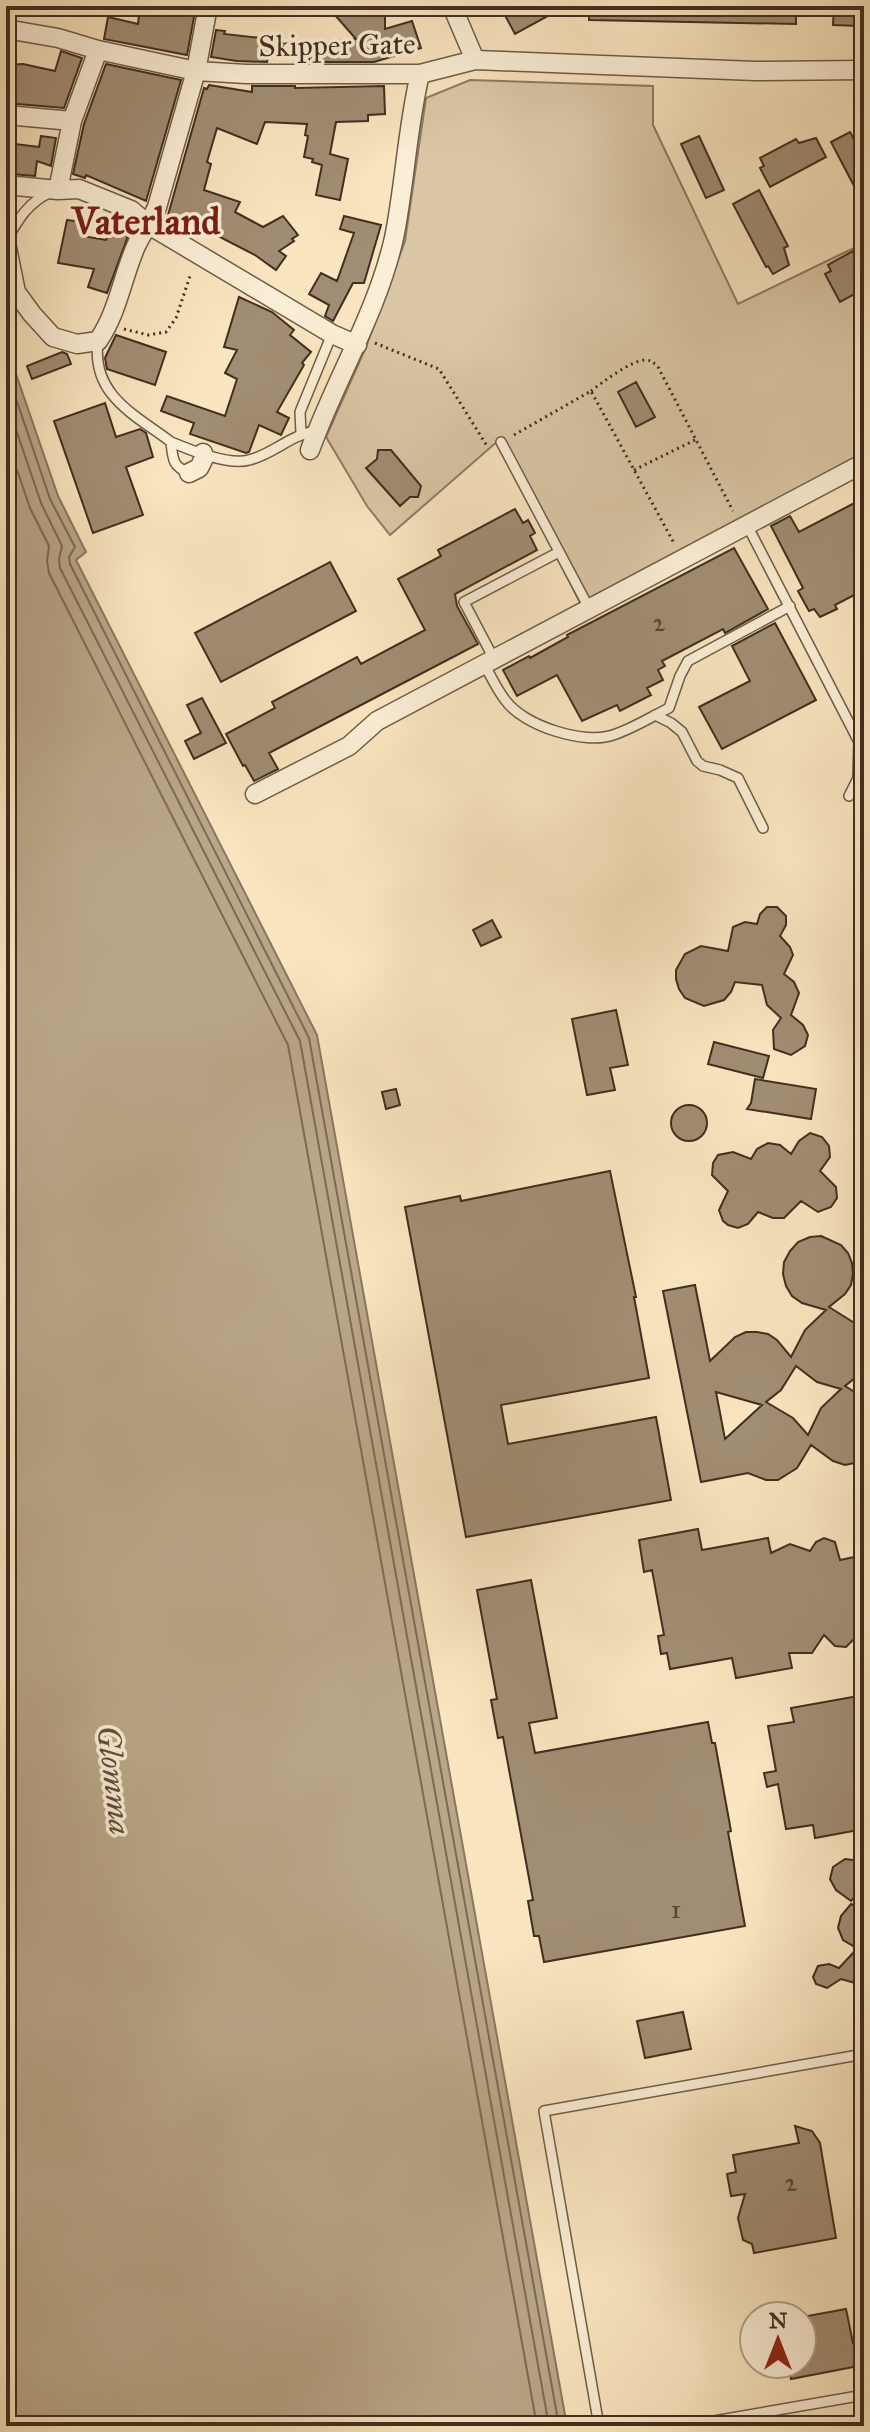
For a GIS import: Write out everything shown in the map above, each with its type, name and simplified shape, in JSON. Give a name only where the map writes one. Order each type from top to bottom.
[{"type":"street","points":[[6,242],[16,292],[53,337],[77,344],[98,341],[110,324],[136,245],[157,207],[196,71],[208,6]]},
{"type":"street","points":[[452,6],[475,60]]},
{"type":"street","name":"Skipper Gate","points":[[6,29],[58,38],[196,71],[246,74],[420,74],[475,60],[755,71],[864,70]]},
{"type":"street","points":[[58,190],[72,121],[98,50]]},
{"type":"street","points":[[310,438],[378,293],[393,239],[420,74]]},
{"type":"street","points":[[6,115],[72,121]]},
{"type":"street","points":[[6,185],[79,189],[131,210],[149,225],[332,334],[358,341]]},
{"type":"street","points":[[189,473],[199,468],[203,453]]},
{"type":"street","points":[[255,794],[349,746],[377,721],[864,463]]},
{"type":"lane","points":[[6,242],[24,211],[39,197],[58,190]]},
{"type":"lane","points":[[98,341],[96,354],[100,376],[104,386],[120,403],[171,442],[229,461],[248,461],[310,438],[300,412],[332,334]]},
{"type":"lane","points":[[171,442],[173,459],[179,468],[189,473]]},
{"type":"lane","points":[[503,446],[589,608]]},
{"type":"lane","points":[[745,526],[790,606],[859,742],[858,778],[849,796]]},
{"type":"lane","points":[[559,552],[464,602],[507,703],[540,725],[565,734],[599,739],[613,736],[669,708],[688,661],[790,606]]},
{"type":"lane","points":[[655,715],[682,732],[697,761],[703,766],[738,778],[763,828]]},
{"type":"lane","points":[[599,2426],[544,2111],[864,2054]]},
{"type":"lane","points":[[685,2426],[864,2395]]},
{"type":"path","points":[[110,324],[148,335],[166,332],[176,318],[199,254]]},
{"type":"path","points":[[358,341],[439,369],[492,456],[605,380],[648,360],[657,365],[695,440],[745,526]]},
{"type":"path","points":[[591,391],[682,559]]},
{"type":"path","points":[[634,470],[695,440]]},
{"type":"shaded area","points":[[470,80],[653,86],[653,125],[738,304],[864,243],[864,464],[584,611],[499,440],[390,535],[367,506],[326,437],[366,347],[405,241],[426,98]]},
{"type":"water","name":"Glomma","points":[[6,345],[58,496],[86,552],[76,560],[317,1035],[567,2426],[6,2426]]},
{"type":"building","points":[[140,6],[196,6],[187,55],[104,39],[108,17],[138,24]]},
{"type":"building","points":[[327,6],[385,6],[385,29],[412,21],[421,48],[374,62],[309,62],[309,47],[356,39]]},
{"type":"building","points":[[500,6],[566,6],[515,34]]},
{"type":"building","points":[[590,6],[796,6],[796,24],[589,20]]},
{"type":"building","points":[[834,6],[861,6],[860,26],[833,25]]},
{"type":"building","points":[[216,30],[225,31],[224,34],[271,39],[267,62],[211,57]]},
{"type":"building","points":[[61,51],[82,58],[64,108],[6,103],[8,65],[23,64],[55,71]]},
{"type":"building","points":[[106,64],[181,80],[146,201],[86,175],[85,178],[73,174],[84,124]]},
{"type":"building","points":[[209,85],[252,92],[252,86],[384,86],[385,114],[368,115],[368,121],[336,122],[330,154],[348,159],[340,200],[316,195],[322,165],[304,157],[307,124],[265,122],[257,144],[217,128],[207,162],[211,164],[204,190],[240,202],[235,212],[263,227],[283,216],[298,235],[279,251],[286,256],[276,270],[255,255],[193,223],[168,215],[204,88],[207,89]]},
{"type":"building","points":[[850,132],[856,143],[864,140],[864,205],[831,142]]},
{"type":"building","points":[[41,136],[56,138],[51,166],[37,161],[35,176],[12,174],[11,153],[6,151],[6,143],[39,147]]},
{"type":"building","points":[[699,136],[724,190],[706,198],[681,144]]},
{"type":"building","points":[[816,138],[826,157],[770,187],[760,168],[764,166],[760,158],[796,139],[799,143]]},
{"type":"building","points":[[759,190],[788,246],[784,248],[789,265],[773,274],[766,267],[733,204]]},
{"type":"building","points":[[344,216],[381,225],[364,283],[353,283],[333,321],[325,316],[329,305],[309,294],[321,273],[337,281],[354,233],[340,229]]},
{"type":"building","points":[[67,220],[83,222],[82,236],[106,240],[110,230],[128,236],[107,293],[88,287],[94,269],[58,263]]},
{"type":"building","points":[[853,251],[856,258],[864,254],[864,289],[840,302],[825,274],[831,271],[828,265]]},
{"type":"building","points":[[239,297],[272,312],[294,330],[290,335],[311,352],[302,363],[304,365],[277,412],[289,418],[281,435],[259,425],[246,453],[190,434],[194,423],[161,411],[167,396],[225,416],[237,379],[225,373],[237,350],[224,347]]},
{"type":"building","points":[[116,335],[166,352],[155,385],[107,369],[105,358]]},
{"type":"building","points":[[62,352],[67,354],[71,364],[32,379],[27,366]]},
{"type":"building","points":[[636,382],[655,417],[636,427],[618,392]]},
{"type":"building","points":[[105,403],[116,437],[140,429],[146,433],[153,457],[126,467],[143,515],[93,533],[54,421]]},
{"type":"building","points":[[378,450],[391,450],[421,486],[418,497],[410,497],[400,506],[366,468],[377,459]]},
{"type":"building","points":[[864,498],[864,590],[820,617],[814,609],[809,611],[798,591],[803,588],[771,526],[790,516],[799,532]]},
{"type":"building","points":[[515,509],[523,523],[528,520],[535,533],[530,536],[537,550],[455,594],[457,606],[478,644],[269,753],[278,769],[254,781],[226,734],[275,708],[272,702],[357,657],[361,664],[425,630],[398,579],[441,556],[438,550]]},
{"type":"building","points":[[734,548],[768,609],[725,633],[723,629],[662,661],[665,666],[658,670],[663,680],[647,688],[651,695],[620,711],[617,705],[582,721],[557,675],[517,696],[503,670]]},
{"type":"building","points":[[330,562],[356,611],[221,682],[195,633]]},
{"type":"building","points":[[775,623],[816,700],[722,749],[699,707],[750,681],[732,646]]},
{"type":"building","points":[[202,698],[226,743],[194,759],[185,741],[201,733],[187,705]]},
{"type":"building","points":[[767,907],[777,907],[786,916],[786,925],[780,936],[793,955],[784,974],[794,982],[799,993],[791,1015],[803,1025],[808,1035],[805,1046],[791,1055],[774,1049],[773,1030],[781,1018],[767,1005],[762,985],[735,982],[724,1000],[704,1006],[685,998],[676,979],[676,970],[685,954],[701,946],[728,951],[733,927],[745,922],[757,924],[760,914]]},
{"type":"building","points":[[492,920],[501,937],[481,946],[473,930]]},
{"type":"building","points":[[616,1010],[628,1065],[610,1068],[615,1090],[587,1095],[572,1019]]},
{"type":"building","points":[[714,1042],[769,1056],[763,1078],[708,1064]]},
{"type":"building","points":[[755,1079],[816,1089],[811,1119],[747,1109]]},
{"type":"building","points":[[396,1089],[400,1105],[386,1109],[382,1092]]},
{"type":"building","points":[[689,1105],[701,1111],[707,1123],[701,1135],[689,1141],[677,1135],[671,1123],[677,1111]]},
{"type":"building","points":[[810,1133],[822,1137],[829,1146],[830,1157],[820,1171],[836,1187],[837,1198],[831,1207],[818,1212],[801,1201],[784,1218],[773,1218],[758,1212],[748,1224],[738,1228],[723,1221],[719,1210],[728,1191],[712,1175],[713,1163],[718,1155],[733,1152],[751,1159],[757,1149],[768,1143],[780,1145],[791,1154],[799,1141]]},
{"type":"building","points":[[610,1171],[649,1378],[501,1405],[508,1444],[656,1417],[671,1500],[466,1537],[405,1207],[460,1196],[461,1201]]},
{"type":"building","points":[[821,1236],[841,1245],[852,1263],[851,1285],[829,1307],[856,1324],[864,1333],[864,1367],[845,1386],[864,1398],[864,1461],[845,1465],[833,1461],[811,1445],[797,1468],[778,1480],[766,1480],[748,1473],[701,1482],[663,1291],[695,1285],[710,1361],[735,1337],[746,1332],[768,1334],[791,1357],[805,1330],[826,1310],[802,1303],[792,1296],[783,1274],[784,1262],[790,1251],[798,1242]],"holes":[[[796,1366],[817,1382],[841,1389],[821,1408],[808,1435],[793,1418],[766,1402],[781,1390]],[[716,1392],[762,1405],[725,1439]]]},
{"type":"building","points":[[698,1529],[702,1550],[768,1538],[771,1553],[790,1544],[810,1551],[816,1542],[824,1538],[835,1542],[840,1560],[864,1555],[864,1629],[846,1647],[835,1646],[824,1635],[812,1653],[789,1653],[792,1668],[736,1678],[732,1658],[670,1669],[667,1653],[661,1654],[658,1636],[664,1635],[652,1570],[644,1572],[639,1540]]},
{"type":"building","points":[[531,1580],[557,1718],[529,1723],[535,1753],[708,1722],[712,1743],[715,1743],[731,1831],[728,1832],[745,1926],[544,1962],[539,1936],[534,1936],[528,1901],[533,1900],[503,1737],[498,1738],[491,1700],[497,1699],[477,1590]]},
{"type":"building","points":[[864,1695],[864,1829],[815,1838],[813,1825],[786,1829],[778,1784],[767,1787],[764,1773],[776,1771],[768,1726],[794,1722],[791,1708]]},
{"type":"building","points":[[845,1859],[864,1867],[864,1887],[851,1901],[836,1890],[830,1879],[833,1867]]},
{"type":"building","points":[[851,1904],[864,1910],[864,1942],[855,1947],[843,1940],[838,1928],[841,1916]]},
{"type":"building","points":[[853,1953],[864,1964],[864,1978],[855,1983],[841,1979],[827,1988],[816,1984],[813,1977],[818,1966],[829,1964],[839,1968]]},
{"type":"building","points":[[683,2012],[691,2049],[645,2058],[637,2021]]},
{"type":"building","points":[[795,2126],[812,2131],[820,2143],[836,2238],[754,2253],[752,2244],[743,2240],[738,2218],[745,2194],[731,2196],[727,2174],[736,2172],[733,2155],[799,2143]]},
{"type":"building","points":[[846,2309],[853,2343],[864,2341],[864,2365],[818,2374],[818,2314]]},
{"type":"district","name":"Vaterland","points":[[146,221]]}]
